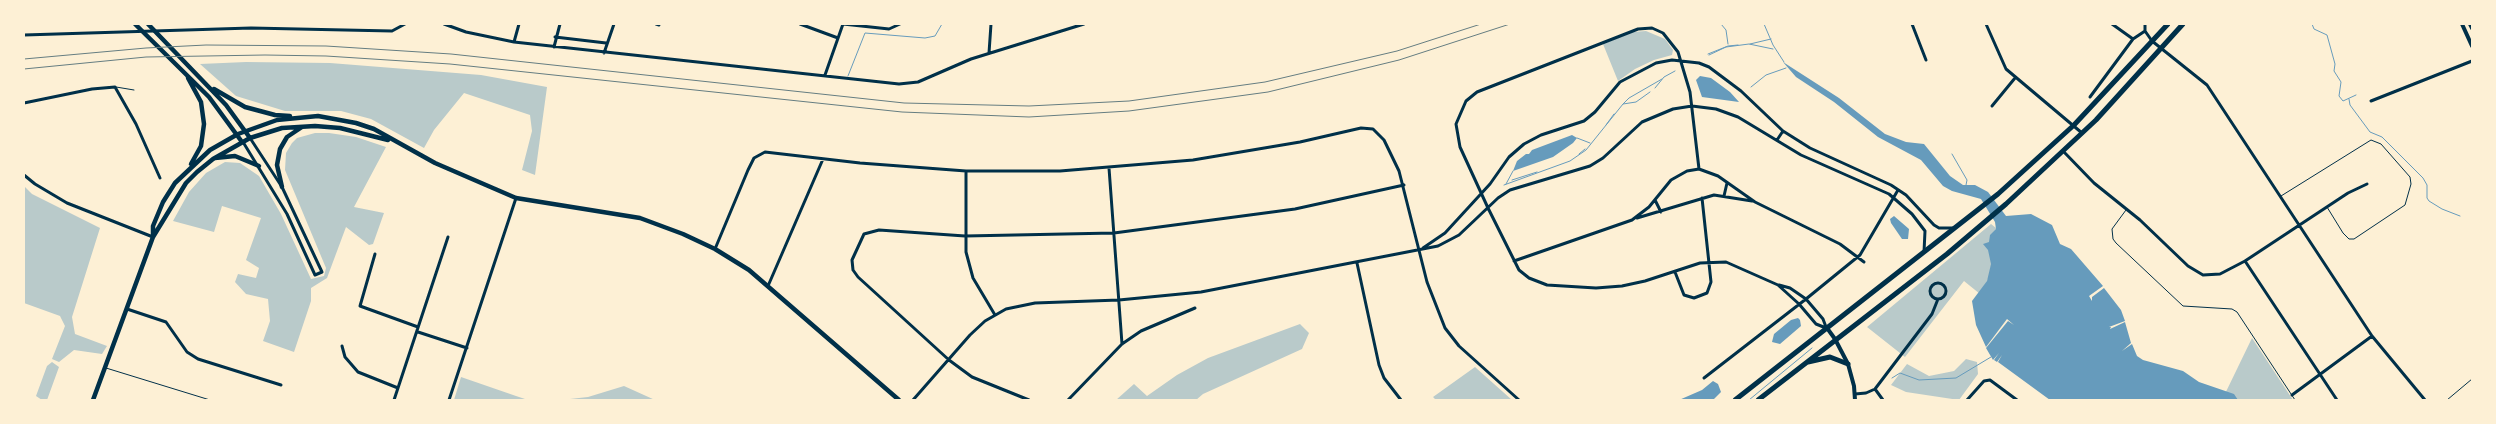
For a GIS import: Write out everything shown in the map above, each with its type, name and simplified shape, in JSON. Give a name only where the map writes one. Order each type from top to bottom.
[{"type":"main road","points":[[135,24],[186,76],[201,102],[204,124],[200,146],[188,170]]},
{"type":"main road","points":[[148,24],[202,79],[250,138]]},
{"type":"main road","points":[[1735,400],[1998,194],[2074,125],[2168,24]]},
{"type":"main road","points":[[1758,400],[1947,254],[2006,204],[2082,133],[2183,24]]},
{"type":"main road","points":[[186,76],[195,81],[209,97],[238,134],[242,142]]},
{"type":"main road","points":[[202,79],[223,96],[245,107],[275,115],[303,117]]},
{"type":"main road","points":[[153,237],[153,226],[163,202],[188,170],[210,150],[238,134],[277,120],[303,117],[324,116],[356,122],[374,129],[395,142],[471,180],[516,198],[640,218],[683,234],[715,249],[738,262],[768,286],[899,400]]},
{"type":"main road","points":[[93,400],[153,237],[186,183],[213,159],[250,138],[282,128],[305,126],[340,128],[395,142]]},
{"type":"main road","points":[[282,187],[277,165],[280,149],[290,134],[305,126]]},
{"type":"main road","points":[[213,159],[236,156],[259,166]]},
{"type":"main road","points":[[1806,363],[1830,356],[1848,364]]},
{"type":"street","points":[[24,35],[250,28],[392,31],[405,24]]},
{"type":"street","points":[[444,24],[466,32],[514,42],[826,75],[892,84],[910,84],[989,53],[1084,24]]},
{"type":"street","points":[[514,42],[519,24]]},
{"type":"street","points":[[554,47],[555,37],[560,24]]},
{"type":"street","points":[[604,53],[614,24]]},
{"type":"street","points":[[800,24],[838,38]]},
{"type":"street","points":[[826,75],[843,24],[889,29],[900,24]]},
{"type":"street","points":[[989,53],[991,24]]},
{"type":"street","points":[[1912,24],[1926,60]]},
{"type":"street","points":[[1986,24],[2003,65],[2015,78],[2082,133]]},
{"type":"street","points":[[2112,24],[2132,39]]},
{"type":"street","points":[[2145,24],[2145,31],[2160,49],[2207,85],[2372,336],[2425,400]]},
{"type":"street","points":[[2462,24],[2472,46]]},
{"type":"street","points":[[2470,24],[2472,28]]},
{"type":"street","points":[[1699,169],[1690,92],[1680,59],[1675,46],[1663,33],[1652,28],[1638,29],[1477,92],[1466,101],[1456,124],[1456,134],[1488,208],[1514,261],[1524,275],[1547,285],[1596,288],[1622,286],[1708,262],[1726,262],[1798,292],[1806,299],[1823,319],[1848,364],[1855,400]]},
{"type":"street","points":[[2090,96],[2132,39],[2145,31]]},
{"type":"street","points":[[555,37],[606,43]]},
{"type":"street","points":[[1421,249],[1445,233],[1482,193],[1509,157],[1524,144],[1542,135],[1584,121],[1595,112],[1620,82],[1638,71],[1656,63],[1680,59],[1704,65],[1724,78],[1783,131],[1810,148],[1886,182],[1916,204],[1934,225],[1940,229],[1954,228]]},
{"type":"street","points":[[2371,101],[2472,61]]},
{"type":"street","points":[[1992,106],[2015,78]]},
{"type":"street","points":[[24,103],[92,89],[114,87],[136,124],[160,178]]},
{"type":"street","points":[[913,400],[976,329],[994,315],[1022,304],[1119,300],[1210,291],[1444,244],[1510,190],[1590,166],[1603,158],[1629,132],[1653,116],[1674,109],[1692,106],[1716,109],[1738,117],[1801,154],[1894,198],[1912,214],[1925,231],[1924,252]]},
{"type":"street","points":[[715,249],[748,170],[757,155],[765,152],[823,159],[966,171],[1109,168],[1214,157],[1300,142],[1361,128],[1374,129],[1388,148],[1404,185],[1431,296],[1448,334],[1519,400]]},
{"type":"street","points":[[1777,140],[1783,131]]},
{"type":"street","points":[[242,142],[259,166],[287,214],[315,275],[322,272],[282,187],[250,138]]},
{"type":"street","points":[[2063,151],[2094,183],[2127,209],[2188,266],[2197,272],[2209,275],[2220,274],[2245,261],[2357,187],[2367,184]]},
{"type":"street","points":[[768,286],[823,159]]},
{"type":"street","points":[[1109,168],[1122,344]]},
{"type":"street","points":[[1632,220],[1678,175],[1699,169],[1718,176],[1755,202],[1840,244],[1864,262]]},
{"type":"street","points":[[966,171],[966,252],[973,278],[994,315]]},
{"type":"street","points":[[24,174],[35,184],[67,204],[153,237]]},
{"type":"street","points":[[1724,196],[1727,183]]},
{"type":"street","points":[[1029,400],[981,382],[949,360],[855,273],[852,260],[861,238],[869,231],[879,230],[965,236],[1114,233],[1289,210],[1404,185]]},
{"type":"street","points":[[1704,378],[1857,257],[1869,242],[1898,190]]},
{"type":"street","points":[[1514,261],[1702,198],[1724,196],[1755,202]]},
{"type":"street","points":[[450,400],[516,198]]},
{"type":"street","points":[[1675,272],[1684,295],[1694,298],[1702,296],[1710,288],[1702,198]]},
{"type":"street","points":[[1655,199],[1661,212]]},
{"type":"street","points":[[394,400],[448,237]]},
{"type":"street","points":[[375,254],[360,306],[467,348]]},
{"type":"street","points":[[2245,261],[2337,400]]},
{"type":"street","points":[[1356,263],[1379,365],[1384,378],[1401,400]]},
{"type":"street","points":[[1855,394],[1866,394],[1874,389],[1932,314],[1938,299],[1944,297],[1946,291],[1943,284],[1938,283],[1933,285],[1930,291],[1932,296],[1938,299]]},
{"type":"street","points":[[1778,285],[1799,304],[1816,324],[1827,328]]},
{"type":"street","points":[[1068,400],[1122,344],[1141,332],[1195,308]]},
{"type":"street","points":[[126,309],[166,322],[188,352],[198,359],[281,385]]},
{"type":"street","points":[[2292,395],[2372,336]]},
{"type":"street","points":[[342,346],[345,357],[358,372],[398,388]]},
{"type":"street","points":[[1967,400],[1984,381],[1990,380],[2017,400]]},
{"type":"street","points":[[1874,389],[1883,400]]},
{"type":"lane","points":[[114,87],[134,90]]},
{"type":"lane","points":[[2281,196],[2371,140],[2381,144],[2410,177],[2411,184],[2406,205],[2354,239],[2349,239],[2343,233],[2327,207]]},
{"type":"lane","points":[[2127,209],[2112,229],[2113,239],[2116,243],[2183,306],[2232,309],[2237,312],[2295,400]]},
{"type":"lane","points":[[105,368],[210,400]]},
{"type":"lane","points":[[2447,400],[2472,379]]},
{"type":"shaded area","points":[[1646,31],[1665,39],[1673,50],[1672,55],[1654,60],[1635,69],[1618,81],[1603,44],[1633,32]]},
{"type":"shaded area","points":[[246,62],[330,63],[481,75],[547,87],[535,175],[522,170],[532,131],[530,115],[464,93],[434,130],[424,148],[371,119],[341,111],[285,111],[236,96],[200,64]]},
{"type":"shaded area","points":[[315,133],[356,137],[386,147],[354,207],[384,213],[373,244],[369,245],[346,227],[327,278],[311,288],[311,301],[294,352],[263,341],[270,321],[268,299],[246,294],[235,282],[238,274],[256,278],[259,268],[246,260],[261,218],[222,206],[214,232],[173,221],[189,192],[206,173],[225,162],[240,163],[259,176],[281,214],[311,279],[324,276],[326,268],[285,170],[286,153],[292,143],[297,138]]},
{"type":"shaded area","points":[[24,186],[32,194],[100,228],[72,317],[75,334],[107,346],[102,354],[74,350],[59,362],[52,359],[65,326],[60,316],[24,303]]},
{"type":"shaded area","points":[[1991,224],[1996,228],[1990,274],[1983,291],[1980,294],[1964,281],[1905,357],[1867,327]]},
{"type":"shaded area","points":[[1300,324],[1309,333],[1302,349],[1203,394],[1196,400],[1116,400],[1134,384],[1147,396],[1177,375],[1208,358]]},
{"type":"shaded area","points":[[2252,338],[2293,400],[2222,400]]},
{"type":"shaded area","points":[[1966,359],[1977,362],[1978,374],[1959,400],[1906,392],[1891,385],[1907,364],[1929,376],[1954,371]]},
{"type":"shaded area","points":[[52,362],[59,367],[47,400],[42,400],[36,396],[47,366]]},
{"type":"shaded area","points":[[1475,367],[1512,400],[1436,400],[1433,397]]},
{"type":"shaded area","points":[[461,377],[516,396],[528,400],[454,400]]},
{"type":"shaded area","points":[[624,386],[655,400],[561,400],[588,397]]},
{"type":"water","points":[[1783,62],[1839,98],[1885,134],[1906,142],[1924,144],[1950,176],[1963,185],[1975,185],[1988,192],[2006,216],[2031,214],[2052,225],[2060,244],[2071,249],[2103,286],[2089,296],[2092,301],[2092,297],[2104,288],[2121,310],[2125,321],[2109,327],[2111,327],[2110,329],[2125,322],[2131,343],[2122,351],[2132,344],[2137,356],[2143,360],[2183,371],[2199,382],[2234,394],[2238,400],[2050,400],[1998,362],[2002,355],[1997,362],[1994,360],[1999,353],[1993,360],[1986,348],[2008,321],[2014,325],[2007,319],[1986,347],[1976,325],[1972,301],[1987,281],[1991,264],[1988,250],[1983,244],[1989,242],[1990,235],[1996,229],[1995,222],[1981,199],[1952,191],[1943,186],[1921,160],[1878,137],[1834,102],[1796,77]]},
{"type":"water","points":[[1700,76],[1711,78],[1730,92],[1739,102],[1702,97],[1696,80]]},
{"type":"water","points":[[1572,135],[1577,138],[1573,143],[1553,157],[1513,171],[1517,161],[1532,150]]},
{"type":"water","points":[[1894,216],[1909,229],[1908,239],[1902,239],[1891,223],[1890,219]]},
{"type":"water","points":[[1798,318],[1801,326],[1780,344],[1772,342],[1774,334],[1791,320]]},
{"type":"water","points":[[1713,381],[1718,384],[1721,392],[1713,400],[1679,400],[1702,390]]},
{"type":"waterway","points":[[848,76],[865,33],[925,38],[935,36],[942,24]]},
{"type":"waterway","points":[[1721,24],[1726,30],[1728,44]]},
{"type":"waterway","points":[[1764,24],[1773,45],[1784,62]]},
{"type":"waterway","points":[[2312,24],[2314,29],[2327,35],[2335,64],[2334,71],[2341,82],[2339,96],[2343,101],[2356,95]]},
{"type":"waterway","points":[[1750,44],[1771,39]]},
{"type":"waterway","points":[[1709,55],[1726,47],[1749,44],[1773,49]]},
{"type":"waterway","points":[[1708,54],[1728,46],[1738,45]]},
{"type":"waterway","points":[[1751,87],[1766,75],[1786,68]]},
{"type":"waterway","points":[[1655,88],[1664,77],[1675,71]]},
{"type":"waterway","points":[[1623,104],[1629,98],[1662,79]]},
{"type":"waterway","points":[[1504,185],[1570,161],[1586,150],[1623,104],[1636,102],[1650,92]]},
{"type":"waterway","points":[[2349,99],[2350,105],[2370,132],[2382,137],[2423,178],[2427,185],[2427,198],[2429,201],[2442,209],[2460,216]]},
{"type":"waterway","points":[[1606,125],[1614,114]]},
{"type":"waterway","points":[[1577,138],[1590,143]]},
{"type":"waterway","points":[[1579,154],[1585,149]]},
{"type":"waterway","points":[[1952,154],[1967,180],[1966,185]]},
{"type":"waterway","points":[[1506,184],[1513,171]]},
{"type":"waterway","points":[[1512,180],[1537,172]]},
{"type":"waterway","points":[[1749,400],[1812,348]]},
{"type":"waterway","points":[[1892,378],[1900,373],[1919,380],[1956,378],[1991,357]]},
{"type":"railway","points":[[24,59],[146,48],[206,45],[326,46],[451,54],[904,103],[1029,106],[1129,101],[1265,82],[1397,51],[1481,24]]},
{"type":"railway","points":[[24,69],[146,57],[326,56],[450,64],[902,112],[1029,117],[1129,111],[1268,92],[1399,60],[1510,24]]}]
